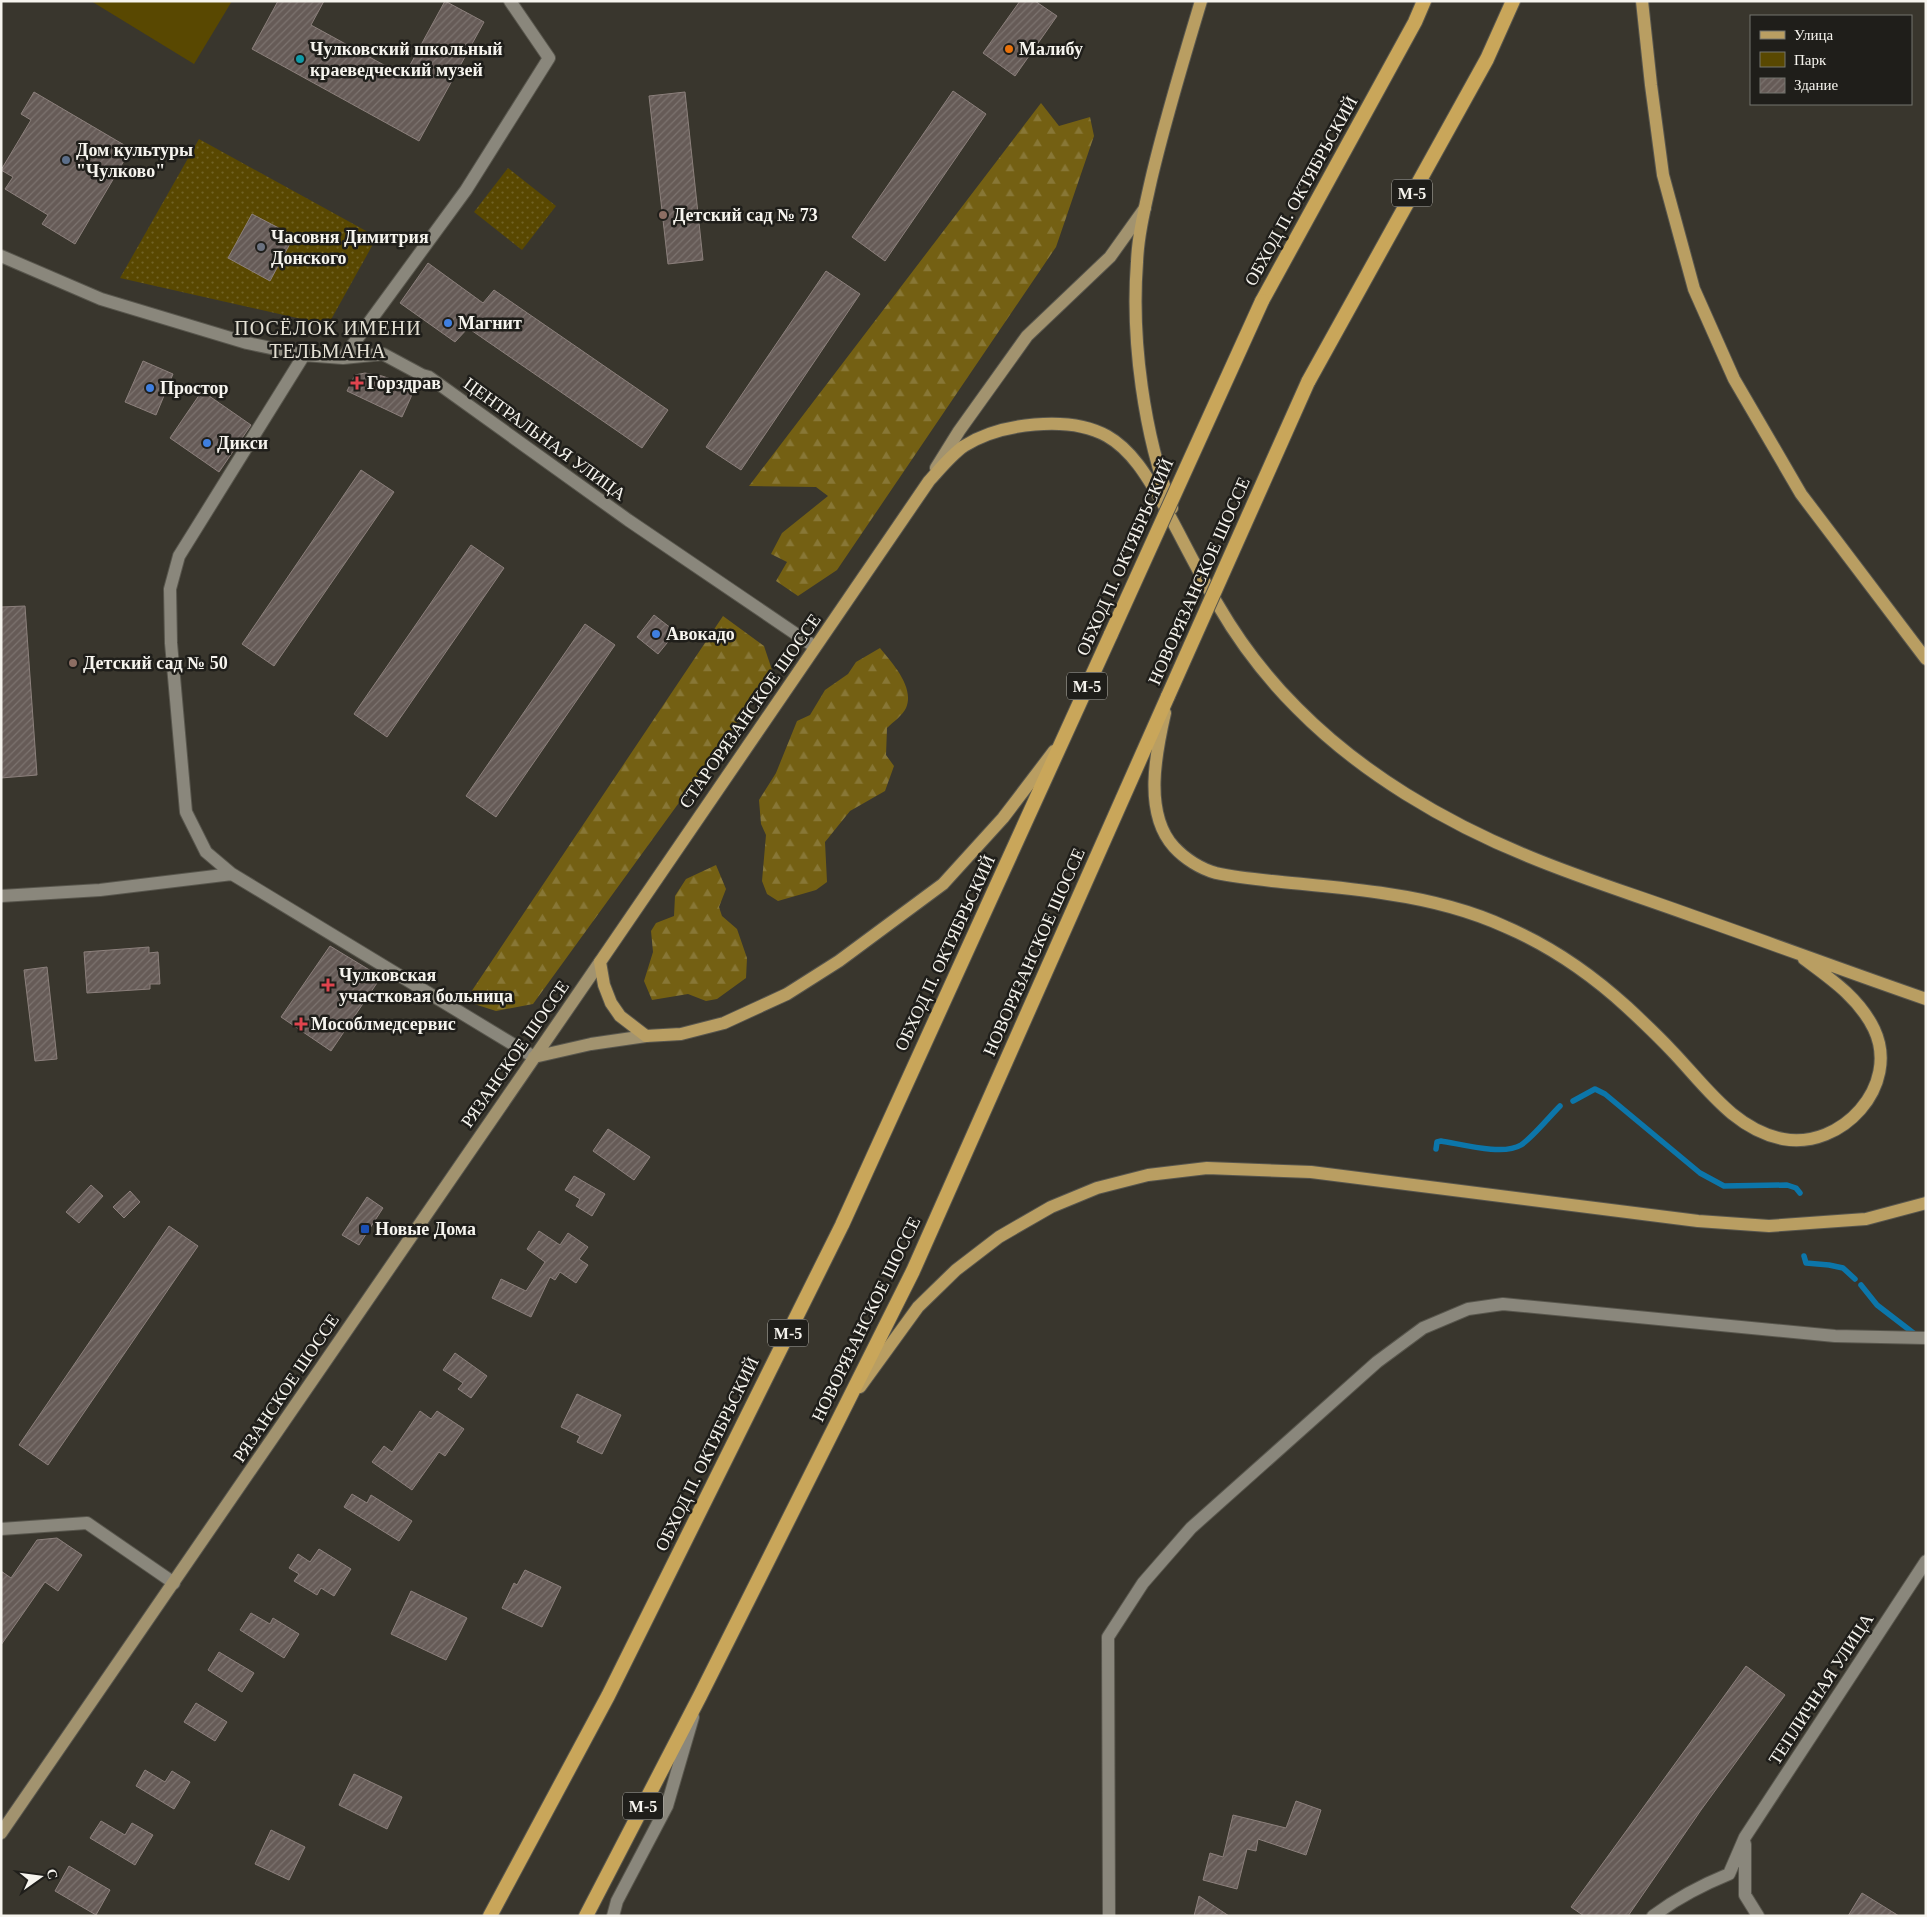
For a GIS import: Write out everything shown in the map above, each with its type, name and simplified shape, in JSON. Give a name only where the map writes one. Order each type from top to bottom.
[{"type":"highway","name":"ОБХОД П. ОКТЯБРЬСКИЙ","points":[[490,1916],[608,1696],[842,1225],[1262,301],[1415,22],[1424,1]]},
{"type":"highway","name":"НОВОРЯЗАНСКОЕ ШОССЕ","points":[[586,1916],[700,1696],[913,1271],[1308,382],[1486,59],[1513,1]]},
{"type":"main road","points":[[1201,1],[1163,127],[1145,208],[1137,261],[1135,313],[1138,352],[1144,395],[1168,498],[1185,543],[1218,605],[1254,661],[1297,708],[1341,749],[1390,784],[1447,818],[1528,856],[1926,999]]},
{"type":"main road","points":[[1642,1],[1663,175],[1694,288],[1734,379],[1801,494],[1926,659]]},
{"type":"main road","points":[[929,481],[959,431],[1027,336],[1110,257],[1145,208]]},
{"type":"main road","name":"СТАРОРЯЗАНСКОЕ ШОССЕ","points":[[600,962],[929,481],[947,460],[962,448],[982,437],[1002,430],[1029,426],[1057,424],[1091,430],[1106,435],[1133,459],[1147,477],[1185,543]]},
{"type":"main road","points":[[1168,696],[1158,743],[1154,790],[1160,822],[1173,846],[1193,862],[1214,872],[1241,877],[1390,894],[1442,904],[1477,914],[1528,936],[1569,962],[1624,1005],[1671,1050],[1720,1103],[1742,1122],[1763,1133],[1784,1139],[1803,1140],[1843,1126],[1860,1112],[1870,1098],[1878,1077],[1880,1055],[1876,1032],[1862,1008],[1837,984],[1794,952]]},
{"type":"main road","points":[[534,1057],[591,1044],[646,1036],[681,1034],[724,1023],[787,994],[840,961],[943,884],[1003,818],[1063,739]]},
{"type":"main road","points":[[600,962],[604,985],[611,1003],[620,1016],[646,1036]]},
{"type":"main road","name":"РЯЗАНСКОЕ ШОССЕ","points":[[1,1833],[600,962]]},
{"type":"main road","points":[[848,1403],[918,1307],[956,1270],[998,1237],[1051,1207],[1097,1188],[1148,1175],[1207,1168],[1311,1172],[1698,1221],[1769,1226],[1866,1219],[1926,1203]]},
{"type":"street","points":[[343,358],[466,190],[549,58],[510,1]]},
{"type":"street","name":"ЦЕНТРАЛЬНАЯ УЛИЦА","points":[[1,256],[101,299],[247,343],[304,355],[343,358],[383,354],[429,377],[628,520],[815,647]]},
{"type":"street","points":[[304,355],[179,556],[170,589],[171,643],[186,812],[206,852],[232,874],[534,1057]]},
{"type":"street","points":[[1,896],[100,890],[232,874]]},
{"type":"street","points":[[1109,1916],[1108,1637],[1143,1583],[1191,1528],[1378,1362],[1423,1328],[1468,1309],[1503,1304],[1835,1336],[1926,1338]]},
{"type":"street","points":[[1,1529],[87,1523],[174,1583]]},
{"type":"street","name":"ТЕПЛИЧНАЯ УЛИЦА","points":[[1653,1916],[1695,1888],[1729,1874],[1745,1837],[1926,1561]]},
{"type":"street","points":[[613,1916],[617,1901],[667,1806],[700,1696]]},
{"type":"street","points":[[1745,1837],[1745,1895],[1758,1916]]},
{"type":"green space","points":[[91,1],[232,1],[194,64]]},
{"type":"green space","points":[[1041,103],[1059,126],[1090,117],[1094,136],[1056,247],[837,570],[798,596],[776,581],[787,562],[771,554],[782,533],[828,496],[816,487],[749,486]]},
{"type":"green space","points":[[199,139],[377,237],[328,325],[120,278]]},
{"type":"green space","points":[[508,168],[556,206],[522,250],[474,212]]},
{"type":"green space","points":[[723,616],[764,646],[773,673],[533,1004],[496,1011],[465,1001]]},
{"type":"green space","points":[[880,648],[901,676],[905,684],[908,700],[905,711],[887,728],[886,755],[894,766],[885,791],[850,811],[825,842],[827,882],[816,890],[778,901],[767,894],[762,881],[766,835],[761,824],[759,800],[776,773],[797,721],[810,715],[825,690],[848,674],[856,662]]},
{"type":"green space","points":[[716,865],[726,889],[719,907],[722,916],[737,929],[747,958],[746,978],[717,999],[706,1001],[688,994],[652,1000],[644,981],[653,952],[651,931],[656,923],[674,916],[675,896],[686,879]]},
{"type":"building","points":[[278,1],[324,1],[311,25],[404,76],[445,1],[484,22],[419,141],[252,49]]},
{"type":"building","points":[[1020,1],[1035,1],[1057,16],[1015,76],[983,53]]},
{"type":"building","points":[[953,91],[986,114],[885,261],[852,237]]},
{"type":"building","name":"Дом культуры \"Чулково\"","points":[[34,92],[131,149],[75,244],[42,224],[48,215],[5,189],[13,177],[1,170],[31,120],[21,114]]},
{"type":"building","points":[[685,92],[703,260],[668,264],[649,96]]},
{"type":"building","name":"Часовня Димитрия Донского","points":[[252,214],[294,236],[270,281],[228,258]]},
{"type":"building","points":[[428,263],[483,303],[494,290],[668,410],[642,448],[468,328],[455,342],[400,303]]},
{"type":"building","points":[[826,271],[860,294],[741,470],[706,447]]},
{"type":"building","points":[[143,361],[173,374],[156,415],[125,402]]},
{"type":"building","points":[[365,373],[397,381],[412,391],[402,417],[347,391],[355,375]]},
{"type":"building","points":[[202,391],[251,425],[219,472],[170,438]]},
{"type":"building","points":[[361,470],[394,492],[274,666],[242,644]]},
{"type":"building","points":[[471,545],[504,568],[387,737],[354,714]]},
{"type":"building","points":[[25,606],[37,775],[1,778],[1,607]]},
{"type":"building","points":[[654,615],[676,632],[658,654],[637,637]]},
{"type":"building","points":[[585,624],[615,645],[496,817],[466,796]]},
{"type":"building","points":[[330,946],[381,977],[331,1051],[281,1017]]},
{"type":"building","points":[[149,947],[149,953],[158,952],[160,984],[150,984],[150,989],[87,993],[84,952]]},
{"type":"building","points":[[47,967],[57,1059],[35,1061],[24,970]]},
{"type":"building","points":[[608,1129],[650,1157],[634,1180],[593,1151]]},
{"type":"building","points":[[574,1176],[605,1194],[592,1216],[576,1206],[580,1199],[565,1190]]},
{"type":"building","points":[[91,1185],[103,1196],[79,1223],[66,1212]]},
{"type":"building","points":[[130,1191],[140,1202],[124,1218],[113,1207]]},
{"type":"building","points":[[367,1197],[383,1208],[359,1245],[342,1235]]},
{"type":"building","points":[[169,1226],[198,1246],[48,1465],[19,1445]]},
{"type":"building","points":[[539,1231],[560,1245],[568,1233],[588,1247],[579,1259],[588,1265],[576,1283],[560,1272],[555,1280],[550,1277],[531,1317],[492,1298],[501,1279],[526,1291],[545,1262],[527,1249]]},
{"type":"building","points":[[455,1353],[487,1376],[471,1398],[458,1389],[463,1383],[443,1370]]},
{"type":"building","points":[[577,1394],[621,1415],[602,1454],[577,1442],[580,1436],[561,1427]]},
{"type":"building","points":[[420,1411],[431,1419],[437,1411],[464,1429],[445,1456],[439,1452],[412,1490],[372,1462],[384,1446],[392,1452]]},
{"type":"building","points":[[352,1494],[367,1503],[371,1495],[412,1521],[399,1541],[344,1507]]},
{"type":"building","points":[[57,1538],[82,1555],[58,1591],[45,1582],[1,1645],[1,1571],[11,1578],[37,1540]]},
{"type":"building","points":[[319,1549],[351,1569],[334,1596],[321,1588],[317,1595],[294,1581],[299,1574],[289,1568],[298,1554],[310,1562]]},
{"type":"building","points":[[525,1570],[561,1587],[542,1627],[502,1608],[514,1583],[517,1585]]},
{"type":"building","points":[[411,1591],[467,1618],[446,1660],[391,1634]]},
{"type":"building","points":[[251,1613],[270,1624],[273,1618],[299,1634],[284,1658],[240,1630]]},
{"type":"building","points":[[219,1652],[254,1673],[242,1692],[208,1670]]},
{"type":"building","points":[[1746,1666],[1785,1695],[1701,1810],[1628,1916],[1584,1916],[1571,1907]]},
{"type":"building","points":[[196,1703],[227,1722],[215,1741],[184,1722]]},
{"type":"building","points":[[145,1770],[165,1782],[172,1771],[190,1782],[174,1809],[136,1786]]},
{"type":"building","points":[[354,1774],[402,1797],[387,1829],[339,1805]]},
{"type":"building","points":[[1296,1801],[1321,1810],[1306,1855],[1258,1839],[1256,1851],[1247,1849],[1237,1889],[1203,1880],[1210,1853],[1223,1857],[1233,1815],[1286,1828]]},
{"type":"building","points":[[101,1821],[125,1835],[132,1823],[153,1835],[135,1865],[90,1838]]},
{"type":"building","points":[[271,1830],[305,1847],[289,1880],[255,1864]]},
{"type":"building","points":[[69,1866],[110,1890],[96,1915],[55,1891]]},
{"type":"building","points":[[1862,1893],[1899,1916],[1848,1916]]},
{"type":"building","points":[[1199,1896],[1229,1916],[1194,1916]]},
{"type":"waterway","points":[[1573,1101],[1595,1089],[1605,1094],[1700,1173],[1724,1186],[1787,1185],[1796,1188],[1800,1193]]},
{"type":"waterway","points":[[1436,1149],[1437,1142],[1441,1141],[1482,1148],[1513,1148],[1521,1145],[1531,1137],[1560,1106]]},
{"type":"waterway","points":[[1804,1256],[1806,1263],[1843,1268],[1855,1279]]},
{"type":"waterway","points":[[1861,1285],[1877,1305],[1916,1335]]},
{"type":"place","name":"Малибу","points":[[1009,49]]},
{"type":"place","name":"Чулковский школьный краеведческий музей","points":[[300,59]]},
{"type":"place","name":"Дом культуры \"Чулково\"","points":[[66,160]]},
{"type":"place","name":"Детский сад № 73","points":[[663,215]]},
{"type":"place","name":"Часовня Димитрия Донского","points":[[261,247]]},
{"type":"place","name":"Магнит","points":[[448,323]]},
{"type":"place","name":"Горздрав","points":[[357,383]]},
{"type":"place","name":"Простор","points":[[150,388]]},
{"type":"place","name":"Дикси","points":[[207,443]]},
{"type":"place","name":"Авокадо","points":[[656,634]]},
{"type":"place","name":"Детский сад № 50","points":[[73,663]]},
{"type":"place","name":"Чулковская участковая больница","points":[[328,985]]},
{"type":"place","name":"Мособлмедсервис","points":[[301,1024]]},
{"type":"place","name":"Новые Дома","points":[[365,1229]]},
{"type":"district","name":"ПОСЁЛОК ИМЕНИ ТЕЛЬМАНА","points":[[328,340]]}]
